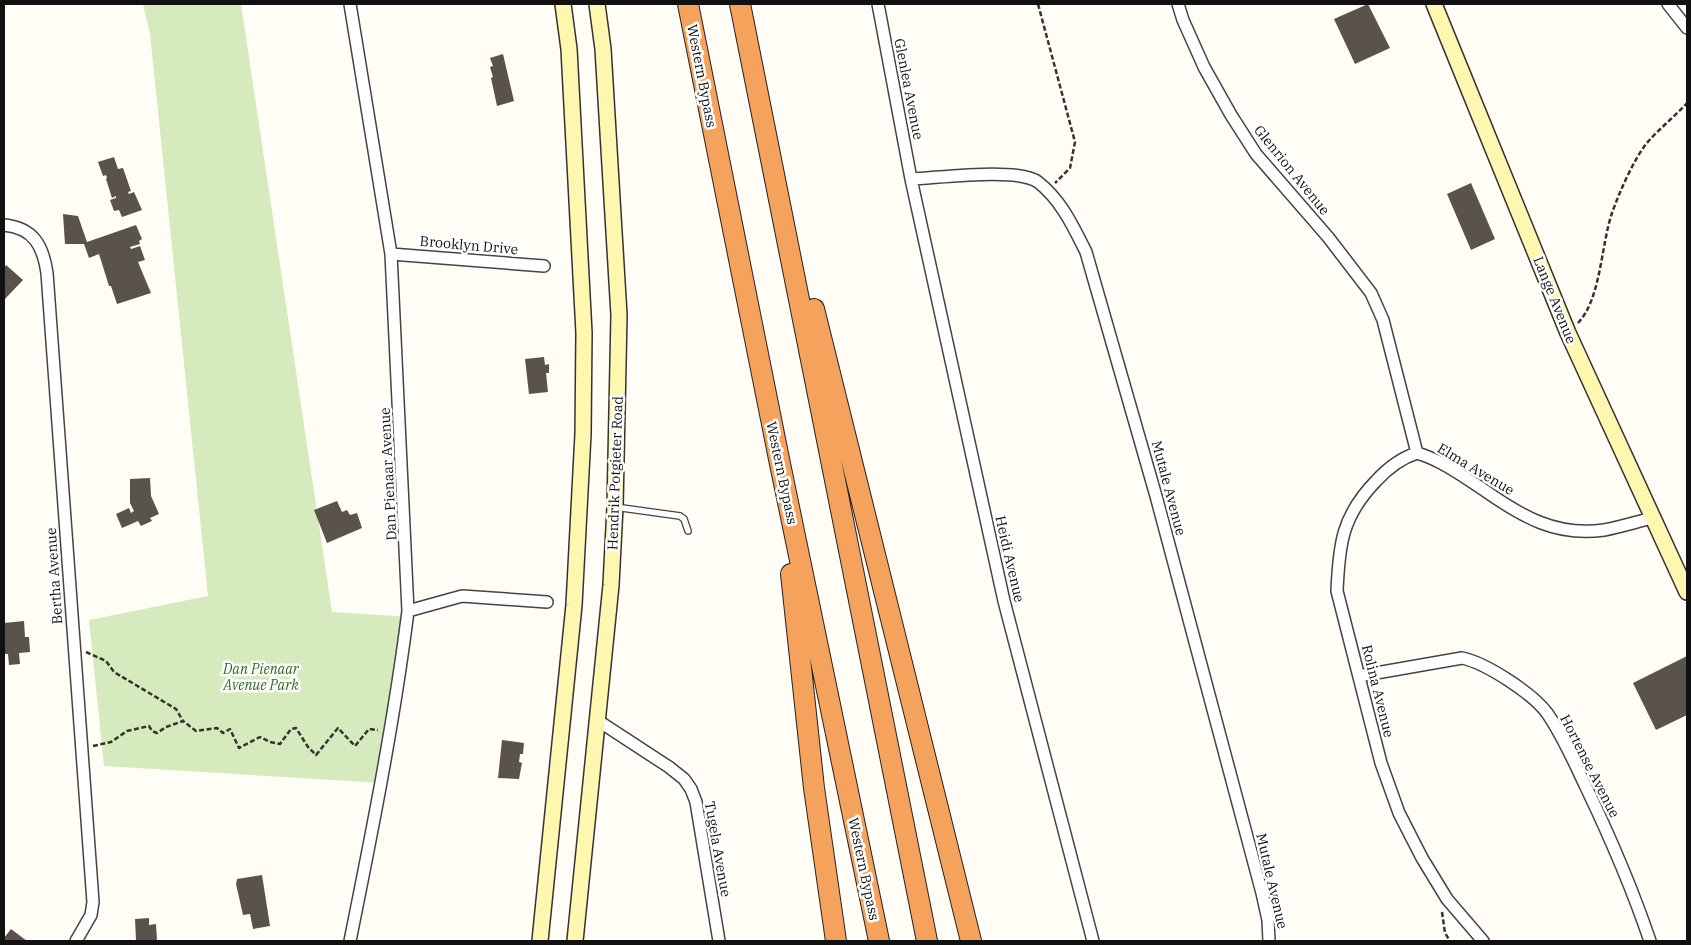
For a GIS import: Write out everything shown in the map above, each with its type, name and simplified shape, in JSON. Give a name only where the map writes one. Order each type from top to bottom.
[{"type":"highway","name":"Western Bypass","points":[[688,4],[878,941]]},
{"type":"highway","points":[[740,4],[926,941]]},
{"type":"highway","points":[[760,99],[827,358],[971,941]]},
{"type":"highway","points":[[779,459],[814,788],[836,941]]},
{"type":"main road","points":[[540,941],[574,605],[582,434],[584,333],[569,49],[563,4]]},
{"type":"main road","name":"Hendrik Potgieter Road","points":[[575,941],[611,585],[615,507],[619,316],[603,49],[597,4]]},
{"type":"main road","name":"Lange Avenue","points":[[1434,4],[1568,333],[1687,592]]},
{"type":"street","name":"Dan Pienaar Avenue","points":[[350,4],[391,254],[408,611],[390,731],[350,941]]},
{"type":"street","name":"Glenlea Avenue","points":[[878,4],[911,179]]},
{"type":"street","name":"Glenrion Avenue","points":[[1178,4],[1204,67],[1256,154],[1372,292],[1383,320]]},
{"type":"street","points":[[1668,4],[1687,28]]},
{"type":"street","name":"Mutale Avenue","points":[[911,179],[996,175],[1019,176],[1036,181],[1055,197],[1072,224],[1086,252],[1156,496],[1262,893],[1270,941]]},
{"type":"street","name":"Heidi Avenue","points":[[911,179],[1004,601],[1093,941]]},
{"type":"street","name":"Bertha Avenue","points":[[5,226],[17,227],[36,240],[42,248],[45,262],[93,902],[91,916],[76,941]]},
{"type":"street","name":"Brooklyn Drive","points":[[391,254],[544,266]]},
{"type":"street","name":"Elma Avenue","points":[[1383,320],[1417,453],[1438,461],[1542,525],[1571,530],[1603,530],[1652,518]]},
{"type":"street","name":"Rolina Avenue","points":[[1417,453],[1398,462],[1382,474],[1355,505],[1343,534],[1338,563],[1337,591],[1382,763],[1399,813],[1422,858],[1447,899],[1483,941]]},
{"type":"street","points":[[408,611],[462,596],[547,602]]},
{"type":"street","name":"Hortense Avenue","points":[[1359,676],[1462,658],[1473,660],[1509,680],[1534,700],[1546,712],[1565,743],[1636,898],[1650,941]]},
{"type":"street","name":"Tugela Avenue","points":[[597,720],[669,767],[684,779],[690,789],[696,802],[719,941]]},
{"type":"lane","points":[[615,507],[680,516],[684,519],[688,531]]},
{"type":"path","points":[[1038,4],[1075,142],[1070,168],[1048,191]]},
{"type":"path","points":[[1568,333],[1585,316],[1595,290],[1611,214],[1623,184],[1646,144],[1687,104]]},
{"type":"path","points":[[75,649],[95,655],[106,661],[114,672],[176,709],[183,721],[196,731],[217,728],[223,733],[230,729],[239,748],[260,737],[280,744],[291,728],[296,728],[308,747],[316,754],[338,728],[355,746],[369,729],[390,731]]},
{"type":"path","points":[[82,750],[110,742],[127,731],[149,726],[152,731],[157,733],[166,727],[183,721]]},
{"type":"green space","name":"Dan Pienaar Avenue Park","points":[[143,4],[241,4],[332,612],[413,617],[382,783],[104,766],[89,620],[208,596],[150,34]]},
{"type":"building","points":[[1368,4],[1390,48],[1355,64],[1334,19]]},
{"type":"building","points":[[503,54],[514,101],[497,106],[491,78],[493,77],[490,67],[493,66],[490,58]]},
{"type":"building","points":[[114,157],[118,169],[123,168],[131,191],[128,192],[129,194],[134,192],[142,210],[122,217],[119,210],[114,211],[110,200],[116,198],[116,196],[112,198],[106,175],[103,176],[98,162]]},
{"type":"building","points":[[1471,183],[1495,239],[1471,250],[1447,194]]},
{"type":"building","points":[[63,214],[78,216],[87,242],[136,225],[142,239],[139,241],[140,244],[130,247],[131,249],[140,246],[145,260],[138,262],[151,293],[117,304],[99,254],[89,258],[84,244],[65,244]]},
{"type":"building","points":[[6,265],[23,280],[4,300],[4,268]]},
{"type":"building","points":[[544,357],[545,365],[549,364],[549,373],[546,373],[548,392],[529,394],[525,359]]},
{"type":"building","points":[[150,478],[151,496],[159,514],[150,518],[152,521],[141,526],[138,521],[122,528],[116,514],[129,508],[131,513],[134,511],[130,503],[130,479]]},
{"type":"building","points":[[337,501],[342,512],[347,510],[350,515],[357,513],[362,528],[327,543],[314,510]]},
{"type":"building","points":[[24,621],[25,637],[29,637],[30,652],[19,653],[20,664],[9,665],[8,654],[4,654],[4,623]]},
{"type":"building","points":[[1687,656],[1687,715],[1656,730],[1633,683]]},
{"type":"building","points":[[502,740],[524,743],[523,754],[520,754],[519,762],[522,763],[519,779],[498,778]]},
{"type":"building","points":[[262,875],[270,926],[253,929],[250,914],[243,915],[236,884],[237,879]]},
{"type":"building","points":[[149,918],[149,925],[156,924],[157,941],[136,941],[135,919]]},
{"type":"building","points":[[11,929],[27,941],[4,941],[4,938]]}]
